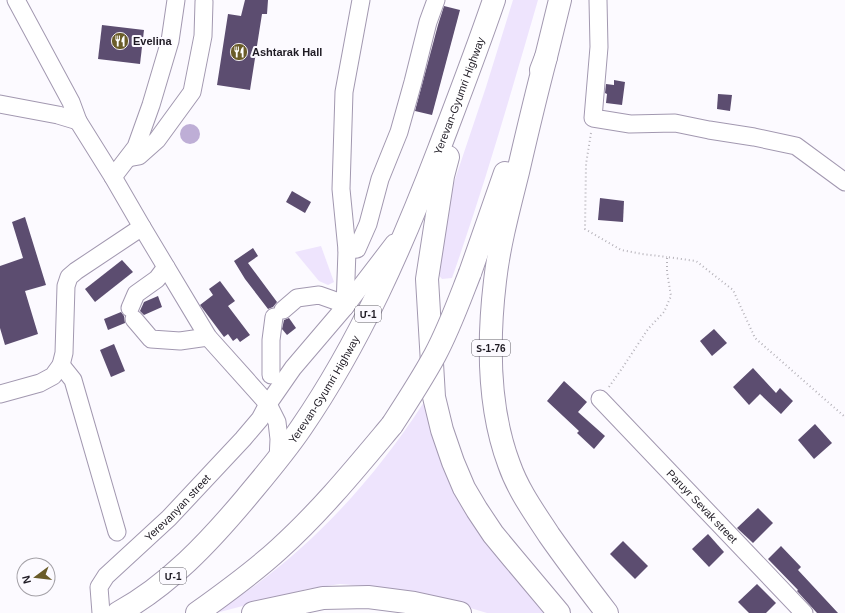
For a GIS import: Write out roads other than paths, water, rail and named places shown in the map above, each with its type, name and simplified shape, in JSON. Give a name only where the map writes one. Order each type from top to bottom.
[{"type":"highway","name":"Yerevan-Gyumri Highway","points":[[126,609],[174,575],[223,526],[278,460],[301,428],[360,330],[414,215],[475,56],[494,0]]},
{"type":"highway","points":[[197,613],[229,590],[279,549],[330,499],[392,425],[436,354],[470,273],[546,57],[560,0]]},
{"type":"highway","points":[[475,56],[443,176],[428,279],[434,397],[442,430],[464,488],[493,534],[559,613]]},
{"type":"highway","name":"Տ-1-76","points":[[546,57],[507,219],[495,281],[491,353],[493,392],[496,416],[502,443],[518,486],[549,535],[607,613]]},
{"type":"highway","points":[[253,613],[323,598],[368,597],[414,603],[460,613]]},
{"type":"street","points":[[16,0],[71,102],[78,121],[208,337],[268,404],[277,422],[280,439],[278,460]]},
{"type":"street","points":[[113,177],[136,147],[153,98],[170,41],[176,0]]},
{"type":"street","points":[[345,307],[347,250],[340,189],[344,92],[361,0]]},
{"type":"street","points":[[347,250],[357,249],[368,224],[380,178],[399,132],[428,22],[436,0]]},
{"type":"street","points":[[598,0],[599,47],[593,118],[630,124],[675,123],[796,146],[845,182]]},
{"type":"street","points":[[128,158],[139,156],[157,140],[192,92],[202,36],[204,2]]},
{"type":"street","points":[[0,104],[58,115],[78,121]]},
{"type":"street","name":"Yerevanyan street","points":[[102,613],[99,587],[106,576],[149,537],[243,439],[260,419],[268,404],[293,368],[369,277],[414,215]]},
{"type":"street","points":[[0,394],[40,383],[53,376],[61,365],[64,353],[66,286],[69,277],[142,227]]},
{"type":"street","points":[[166,267],[157,278],[136,294],[132,313],[151,339],[180,341],[208,337]]},
{"type":"street","points":[[271,375],[270,340],[278,313],[297,298],[319,295],[336,301],[345,307]]},
{"type":"street","points":[[61,365],[73,380],[117,532]]},
{"type":"street","points":[[239,370],[258,377],[271,375],[293,368]]},
{"type":"street","name":"Paruyr Sevak street","points":[[600,399],[804,613]]},
{"type":"place","name":"Evelina","points":[[120,41]]},
{"type":"place","name":"Ashtarak Hall","points":[[239,52]]}]
